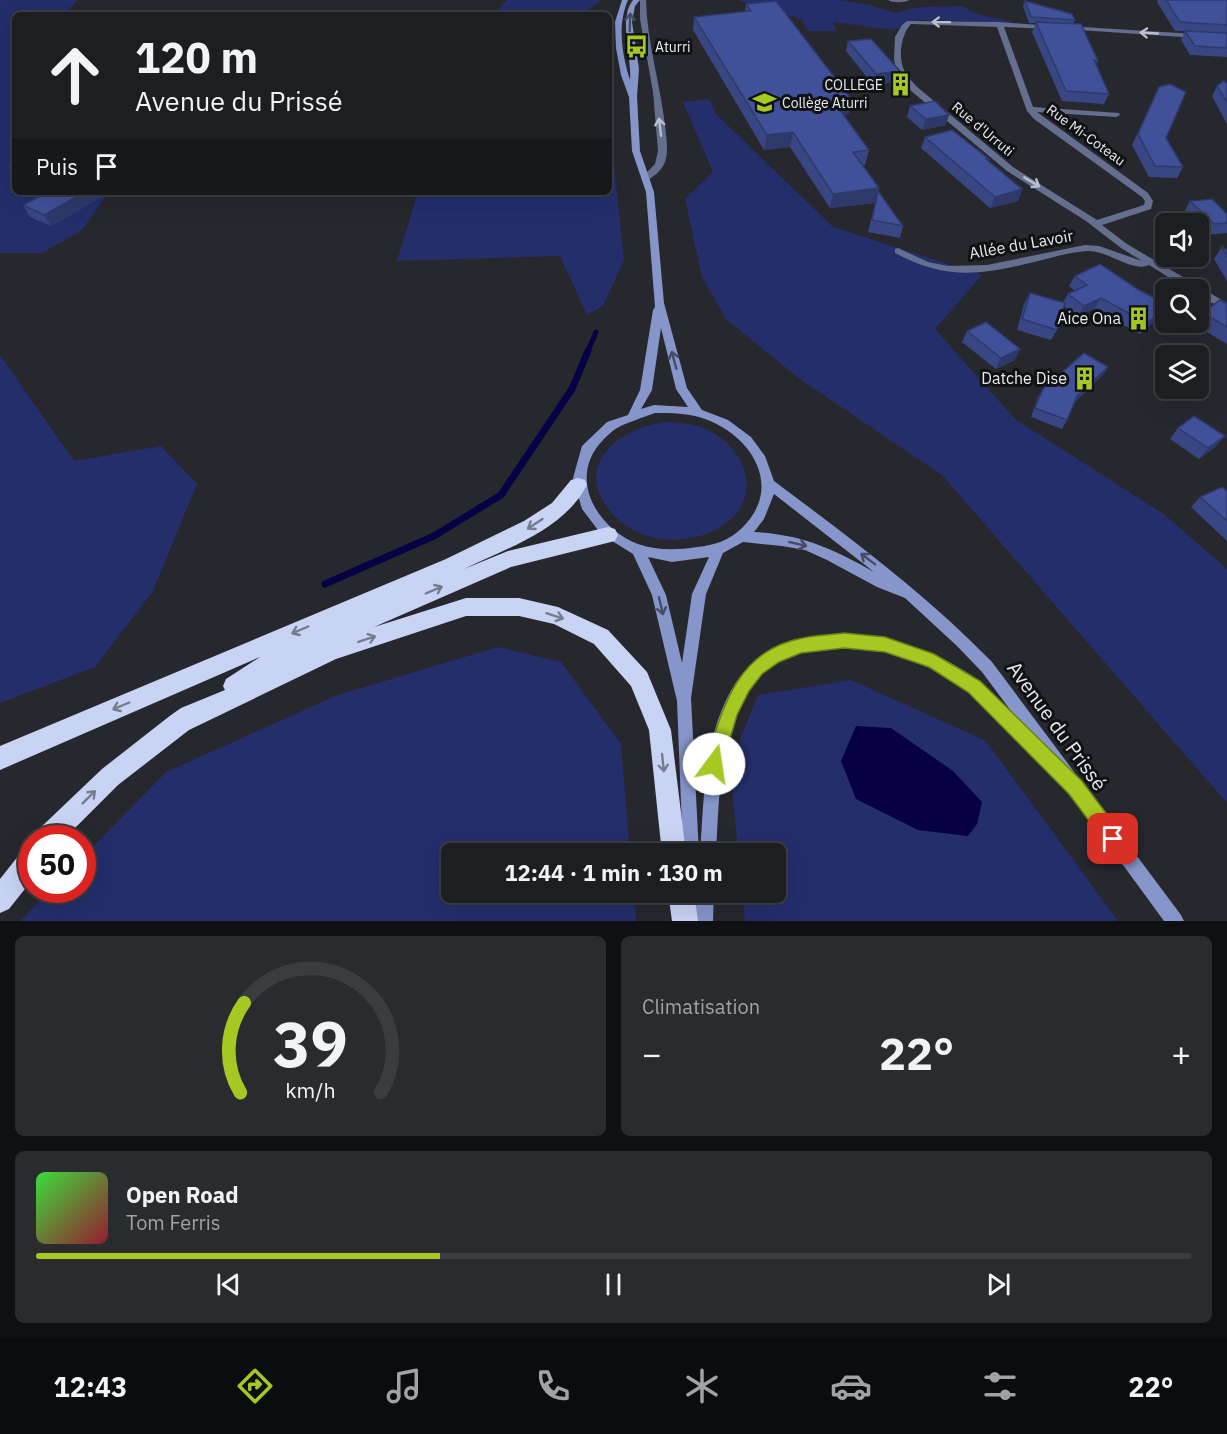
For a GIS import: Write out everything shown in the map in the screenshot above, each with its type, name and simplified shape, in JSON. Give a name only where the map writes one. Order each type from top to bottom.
[{"type":"highway","points":[[0,758],[453,565],[531,527],[559,507],[578,485]]},
{"type":"highway","points":[[61,825],[110,777],[179,723],[270,663],[508,559],[609,535]]},
{"type":"highway","points":[[179,723],[331,651],[466,607],[519,607],[558,616],[601,637],[639,679],[660,730],[673,843]]},
{"type":"highway","points":[[0,900],[18,877]]},
{"type":"highway","points":[[683,903],[686,921]]},
{"type":"main road","points":[[625,0],[620,10],[618,32],[625,80],[633,97]]},
{"type":"main road","points":[[637,0],[629,14],[628,22],[635,69],[633,97],[636,151],[652,207],[659,303],[682,389],[698,412]]},
{"type":"main road","points":[[633,414],[646,390],[659,303]]},
{"type":"main road","points":[[654,409],[698,412],[725,423],[746,439],[761,460],[768,483],[765,503],[756,522],[741,537],[718,550],[693,556],[666,557],[639,552],[609,535],[588,512],[578,485],[581,462],[592,442],[609,425],[633,414],[654,409]]},
{"type":"main road","name":"Avenue du Prissé","points":[[768,483],[915,595],[962,639],[987,667],[1175,921]]},
{"type":"main road","name":"Avenue du Prissé","points":[[741,537],[767,538],[806,546],[891,588],[915,595]]},
{"type":"main road","points":[[690,843],[684,701],[699,594],[718,550]]},
{"type":"main road","points":[[639,552],[659,595],[684,701]]},
{"type":"main road","points":[[709,843],[714,764],[729,713],[743,685],[756,669],[774,656],[801,645],[844,640],[885,645],[934,662],[974,686],[1076,788]]},
{"type":"main road","points":[[693,903],[694,921]]},
{"type":"main road","points":[[704,921],[705,903]]},
{"type":"street","points":[[643,0],[643,19],[661,133],[662,159],[657,168],[645,178]]},
{"type":"street","points":[[891,0],[906,0]]},
{"type":"street","name":"Rue d'Urruti","points":[[1095,224],[1010,169],[913,88],[900,70],[899,37],[904,25],[909,22],[999,24],[1227,38]]},
{"type":"street","name":"Rue Mi-Coteau","points":[[999,24],[1030,109],[1037,117],[1145,195],[1149,201],[1148,207],[1095,224]]},
{"type":"street","points":[[1030,109],[1116,115]]},
{"type":"street","points":[[1095,224],[1179,279]]},
{"type":"street","name":"Allée du Lavoir","points":[[898,251],[926,264],[949,269],[1000,266],[1085,248],[1096,248],[1142,265],[1150,262]]},
{"type":"street","points":[[1209,296],[1227,307]]},
{"type":"shaded area","points":[[0,0],[77,0],[68,12],[12,12],[12,195],[107,195],[82,230],[42,253],[0,253]]},
{"type":"shaded area","points":[[507,0],[601,0],[585,12],[499,12],[498,9]]},
{"type":"shaded area","points":[[737,0],[840,0],[870,5],[894,13],[920,7],[962,6],[977,14],[1016,23],[920,20],[893,30],[833,22],[836,31],[808,31],[801,19]]},
{"type":"shaded area","points":[[709,99],[716,114],[833,227],[982,275],[935,329],[1015,419],[1165,515],[1227,569],[1227,803],[942,475],[801,380],[726,319],[702,277],[685,199],[713,172],[683,102]]},
{"type":"shaded area","points":[[612,144],[624,260],[603,306],[587,315],[560,256],[397,261],[417,195],[612,195]]},
{"type":"shaded area","points":[[0,355],[74,461],[161,446],[197,484],[153,591],[95,667],[0,703]]},
{"type":"shaded area","points":[[666,422],[688,424],[710,431],[732,448],[745,471],[747,484],[740,509],[717,529],[701,536],[668,540],[636,531],[622,523],[610,511],[600,494],[596,478],[599,464],[606,451],[618,440],[632,432],[649,425]]},
{"type":"shaded area","points":[[498,647],[561,662],[621,744],[629,843],[441,843],[441,903],[635,903],[636,921],[20,921],[38,903],[96,903],[96,844],[166,772],[338,695]]},
{"type":"shaded area","points":[[851,680],[986,741],[1118,921],[745,921],[743,903],[786,903],[786,843],[737,843],[730,764],[758,695]]},
{"type":"shaded area","points":[[856,726],[891,728],[953,771],[982,802],[977,824],[968,836],[918,830],[856,799],[841,761]]},
{"type":"building","points":[[1166,0],[1227,0],[1227,25],[1180,22]]},
{"type":"building","points":[[776,1],[852,100],[834,102],[869,150],[853,152],[879,188],[833,194],[793,132],[767,135],[694,17],[751,11],[746,4]]},
{"type":"building","points":[[1025,1],[1072,14],[1075,20],[1031,17]]},
{"type":"building","points":[[1036,22],[1081,24],[1098,61],[1094,60],[1109,94],[1066,91]]},
{"type":"building","points":[[1185,31],[1227,33],[1227,48],[1195,46]]},
{"type":"building","points":[[871,39],[900,71],[876,74],[848,41]]},
{"type":"building","points":[[1224,81],[1227,84],[1227,102],[1217,86]]},
{"type":"building","points":[[1170,84],[1186,92],[1166,138],[1183,167],[1155,166],[1138,134],[1159,87]]},
{"type":"building","points":[[935,101],[949,115],[926,119],[910,106]]},
{"type":"building","points":[[952,130],[1022,189],[995,197],[925,137]]},
{"type":"building","points":[[878,191],[903,226],[872,220]]},
{"type":"building","points":[[42,195],[80,195],[44,215],[23,205]]},
{"type":"building","points":[[1212,199],[1227,214],[1227,223],[1214,224],[1209,219],[1209,213],[1203,213],[1190,201]]},
{"type":"building","points":[[1100,264],[1155,298],[1155,316],[1147,323],[1101,298],[1084,306],[1068,294],[1087,285],[1075,276]]},
{"type":"building","points":[[1030,293],[1065,303],[1057,330],[1022,319]]},
{"type":"building","points":[[1220,300],[1227,304],[1227,327],[1209,316],[1209,308]]},
{"type":"building","points":[[986,322],[1020,349],[1001,358],[967,331]]},
{"type":"building","points":[[1084,353],[1108,367],[1077,396],[1067,420],[1035,408],[1043,389]]},
{"type":"building","points":[[1194,416],[1225,436],[1208,448],[1178,428]]},
{"type":"building","points":[[1222,487],[1227,491],[1227,521],[1200,497]]},
{"type":"waterway","points":[[587,353],[596,332]]},
{"type":"waterway","points":[[325,584],[434,536],[501,495],[572,389],[588,351]]},
{"type":"place","name":"Aturri","points":[[637,47]]},
{"type":"place","name":"COLLEGE","points":[[901,85]]},
{"type":"place","name":"Collège Aturri","points":[[764,103]]},
{"type":"place","name":"Aice Ona","points":[[1139,318]]},
{"type":"place","name":"Datche Dise","points":[[1085,378]]},
{"type":"route","points":[[714,764],[729,713],[743,685],[756,669],[774,656],[801,645],[844,640],[885,645],[934,662],[974,686],[1076,788],[1113,839]]}]
